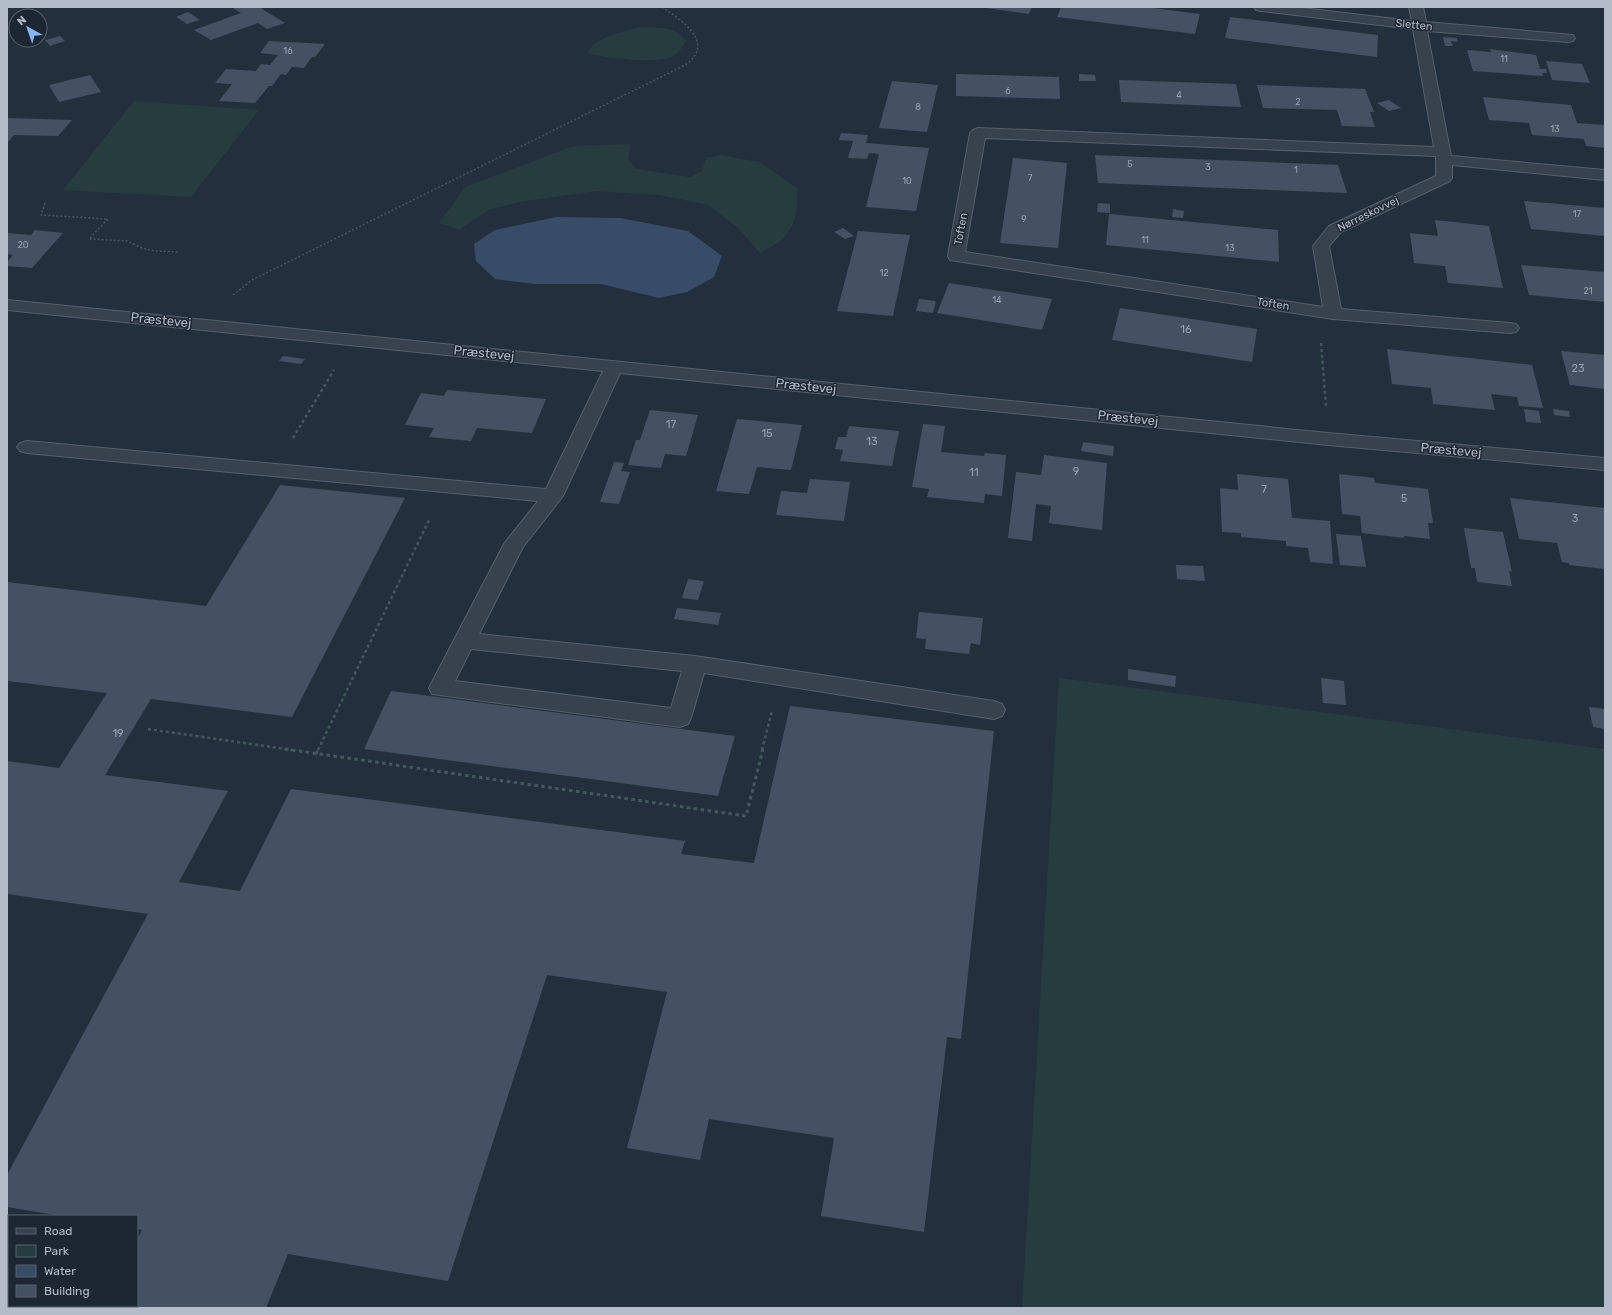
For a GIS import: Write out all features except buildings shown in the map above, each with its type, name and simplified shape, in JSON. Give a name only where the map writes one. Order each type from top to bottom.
[{"type":"street","name":"Sletten","points":[[1261,7],[1419,26],[1568,38]]},
{"type":"street","name":"Nørreskovvej","points":[[1333,314],[1321,246],[1335,229],[1444,178],[1443,156],[1416,7]]},
{"type":"street","name":"Toften","points":[[1443,156],[978,133],[956,256],[1333,314],[1510,328]]},
{"type":"street","points":[[1443,156],[1605,175]]},
{"type":"street","name":"Præstevej","points":[[7,305],[1328,439],[1605,464]]},
{"type":"street","points":[[614,366],[553,496],[514,544],[440,688],[680,718],[696,664]]},
{"type":"street","points":[[27,448],[276,469],[553,496]]},
{"type":"street","points":[[465,640],[696,664],[994,710]]},
{"type":"path","points":[[232,296],[260,277],[675,71],[692,59],[697,50],[698,39],[691,28],[662,7]]},
{"type":"path","points":[[45,203],[41,215],[108,219],[89,239],[127,241],[142,248],[155,251],[179,252]]},
{"type":"path","points":[[1328,439],[1320,328],[1333,314]]},
{"type":"path","points":[[276,469],[352,340]]},
{"type":"path","points":[[316,754],[446,485]]},
{"type":"path","points":[[148,729],[746,816],[780,676]]},
{"type":"green space","points":[[640,27],[672,30],[682,36],[686,41],[674,56],[667,59],[618,59],[587,53],[591,47],[603,39]]},
{"type":"green space","points":[[134,101],[259,110],[191,197],[63,190]]},
{"type":"green space","points":[[631,144],[628,159],[636,169],[690,177],[702,171],[706,158],[720,155],[759,162],[797,188],[797,210],[793,224],[785,237],[760,253],[738,228],[708,205],[660,195],[597,191],[518,202],[488,210],[459,230],[439,223],[465,187],[573,146]]},
{"type":"green space","points":[[1059,678],[1605,749],[1605,1308],[1022,1308]]},
{"type":"water","points":[[556,217],[620,218],[688,231],[722,256],[714,277],[687,292],[659,298],[601,284],[535,284],[495,279],[476,261],[474,244],[495,230]]}]
